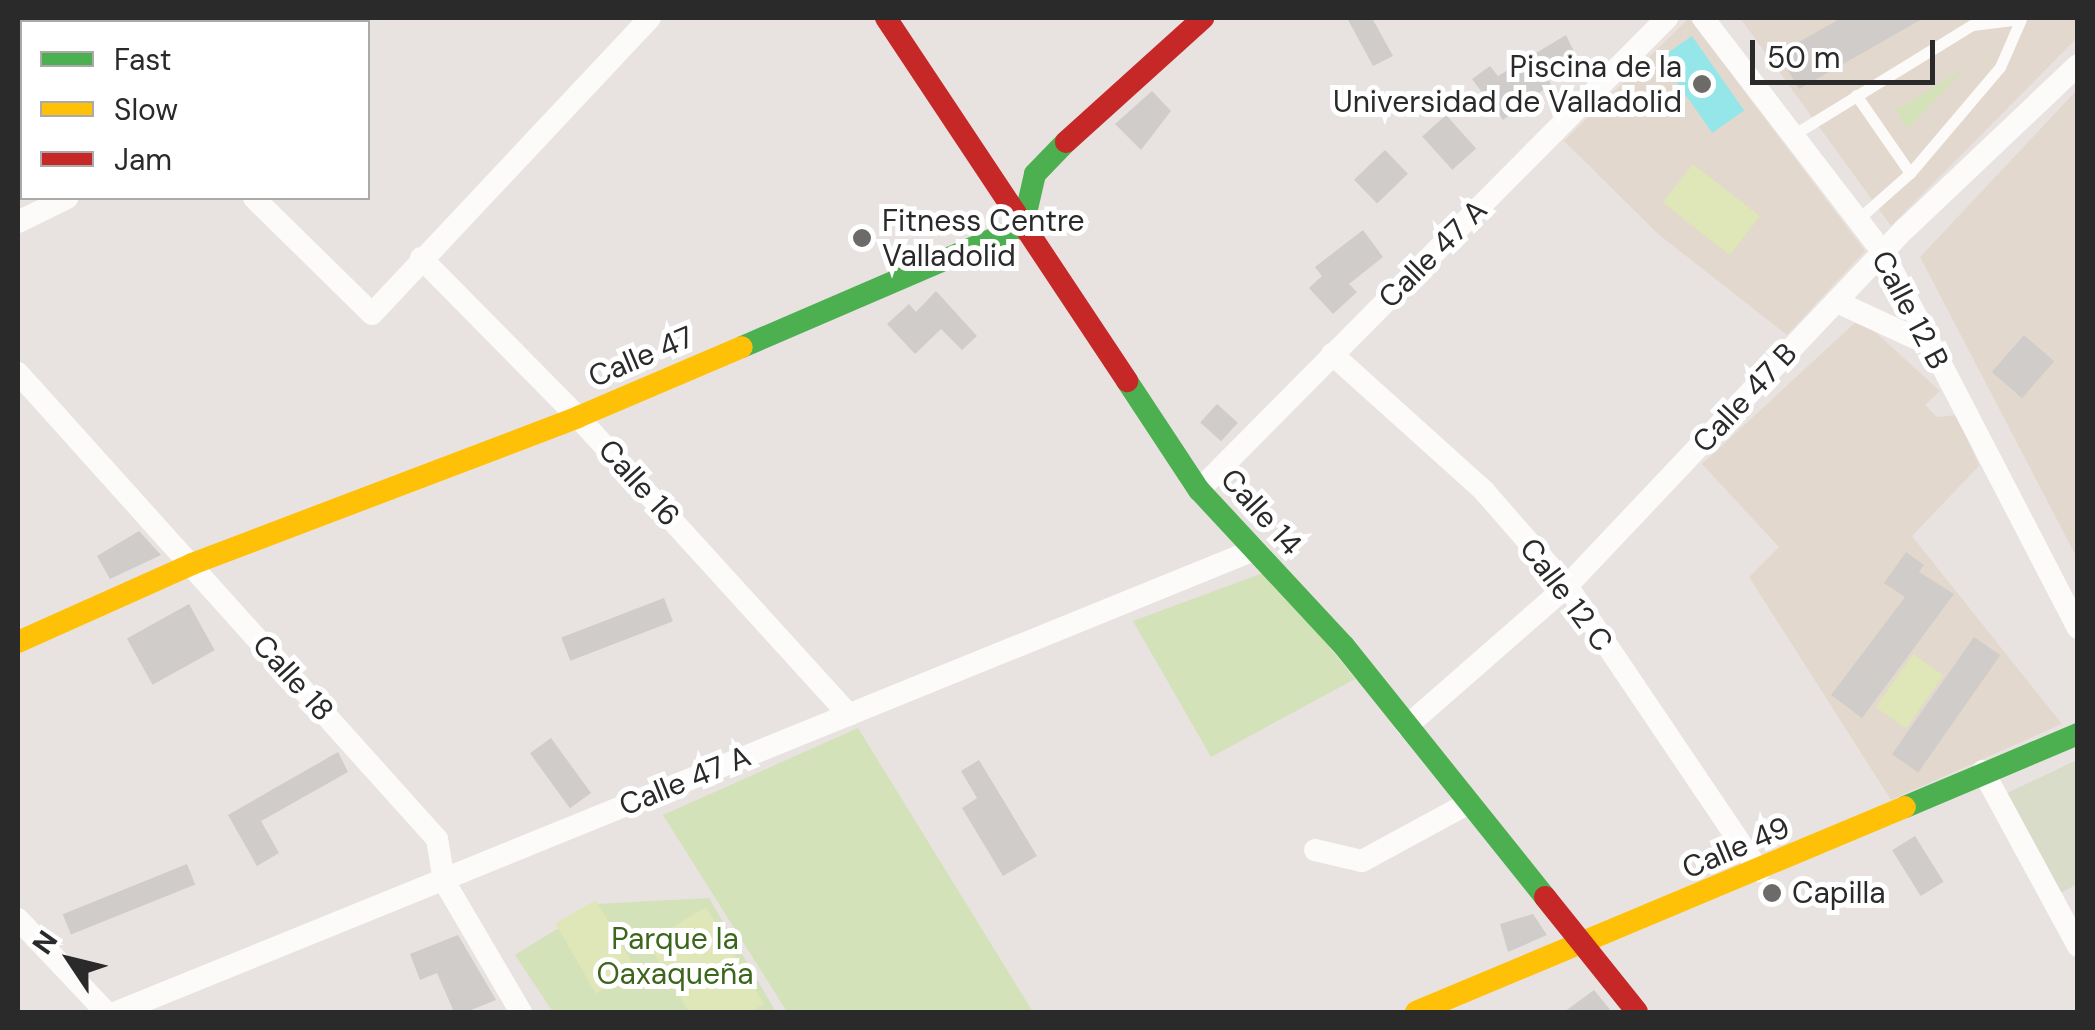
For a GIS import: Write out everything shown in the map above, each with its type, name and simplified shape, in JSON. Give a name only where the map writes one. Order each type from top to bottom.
[{"type":"street","points":[[256,200],[372,314],[650,18]]},
{"type":"street","name":"Calle 14","points":[[886,18],[1199,490],[1408,726],[1636,1012]]},
{"type":"street","points":[[1008,203],[1104,102],[1203,18]]},
{"type":"street","name":"Calle 47 A","points":[[1199,490],[1667,18]]},
{"type":"street","name":"Calle 12 B","points":[[1703,18],[1884,254],[2078,628]]},
{"type":"street","name":"Calle 47 B","points":[[1408,726],[1567,586],[1884,254],[2078,65]]},
{"type":"street","points":[[1023,226],[1036,174]]},
{"type":"street","points":[[18,222],[63,200]]},
{"type":"street","name":"Calle 47","points":[[18,642],[192,564],[578,417],[1023,226]]},
{"type":"street","name":"Calle 16","points":[[421,258],[578,417],[849,715]]},
{"type":"street","points":[[1837,302],[1930,345]]},
{"type":"street","name":"Calle 12 C","points":[[1332,354],[1484,491],[1567,586],[1759,871]]},
{"type":"street","name":"Calle 18","points":[[18,373],[438,839],[444,882],[521,1012]]},
{"type":"street","name":"Calle 47 A","points":[[117,1012],[444,882],[482,860],[1254,550]]},
{"type":"street","name":"Calle 49","points":[[1416,1012],[1583,946],[2078,734]]},
{"type":"street","points":[[1983,772],[2078,946]]},
{"type":"street","points":[[1314,850],[1362,861],[1469,803]]},
{"type":"street","points":[[18,919],[106,1012]]},
{"type":"lane","points":[[1792,135],[1972,25],[2021,19],[2000,67],[1910,174],[1858,220]]},
{"type":"lane","points":[[1856,95],[1910,174]]},
{"type":"shaded area","points":[[1689,18],[1865,251],[1787,335],[1658,234],[1564,141]]},
{"type":"shaded area","points":[[1740,18],[2077,18],[2077,38],[1891,226]]},
{"type":"shaded area","points":[[2077,90],[2077,558],[1920,257]]},
{"type":"shaded area","points":[[1860,318],[1940,391],[1925,405],[1937,417],[1958,415],[1979,466],[1912,536],[2062,724],[1891,800],[1749,577],[1779,547],[1702,464]]},
{"type":"green space","points":[[1964,69],[1909,128],[1909,129],[1896,110]]},
{"type":"green space","points":[[1693,164],[1760,216],[1730,255],[1663,203]]},
{"type":"green space","points":[[1268,571],[1355,679],[1211,757],[1133,621]]},
{"type":"green space","points":[[1913,654],[1943,675],[1906,728],[1876,707]]},
{"type":"green space","points":[[858,728],[1033,1012],[787,1012],[663,815]]},
{"type":"green space","points":[[2077,760],[2077,884],[2057,895],[2003,795]]},
{"type":"green space","name":"Parque la Oaxaqueña","points":[[709,898],[776,1012],[553,1012],[515,955],[597,904]]},
{"type":"green space","points":[[596,900],[636,970],[596,994],[555,924]]},
{"type":"green space","points":[[706,907],[764,1004],[750,1012],[689,1012],[647,942]]},
{"type":"water","name":"Piscina de la Universidad de Valladolid","points":[[1692,36],[1744,111],[1712,133],[1660,58]]},
{"type":"building","points":[[1347,18],[1372,18],[1393,56],[1373,66]]},
{"type":"building","points":[[1841,18],[1924,18],[1799,89],[1778,54]]},
{"type":"building","points":[[1566,35],[1579,62],[1546,77],[1551,84],[1503,120],[1472,79],[1490,66],[1498,76]]},
{"type":"building","points":[[1152,91],[1171,111],[1141,150],[1115,124]]},
{"type":"building","points":[[1446,115],[1476,148],[1452,170],[1422,136]]},
{"type":"building","points":[[1385,150],[1408,174],[1377,204],[1354,180]]},
{"type":"building","points":[[1363,230],[1383,257],[1349,284],[1357,292],[1333,314],[1309,288],[1322,276],[1315,267]]},
{"type":"building","points":[[936,291],[977,336],[962,350],[941,329],[915,354],[887,324],[909,304],[916,312]]},
{"type":"building","points":[[2024,335],[2054,361],[2022,398],[1992,372]]},
{"type":"building","points":[[1217,404],[1238,423],[1221,441],[1200,423]]},
{"type":"building","points":[[139,531],[161,555],[110,579],[97,556]]},
{"type":"building","points":[[1906,552],[1924,565],[1919,572],[1954,594],[1862,718],[1831,695],[1905,597],[1884,583]]},
{"type":"building","points":[[664,598],[673,621],[570,661],[561,637]]},
{"type":"building","points":[[189,604],[215,650],[153,685],[127,638]]},
{"type":"building","points":[[1974,637],[2000,655],[1918,772],[1892,754]]},
{"type":"building","points":[[551,738],[591,793],[570,808],[530,753]]},
{"type":"building","points":[[338,752],[348,772],[261,821],[279,853],[257,866],[228,815]]},
{"type":"building","points":[[979,760],[1037,856],[1003,876],[962,808],[977,798],[961,771]]},
{"type":"building","points":[[1915,836],[1944,882],[1921,896],[1892,850]]},
{"type":"building","points":[[187,864],[195,884],[71,935],[63,914]]},
{"type":"building","points":[[1533,914],[1547,935],[1508,952],[1500,924]]},
{"type":"building","points":[[458,935],[496,1000],[466,1012],[454,1012],[437,973],[420,980],[410,954]]},
{"type":"building","points":[[1594,990],[1612,1012],[1564,1012]]},
{"type":"traffic: fast","points":[[742,347],[1023,226],[1035,174],[1066,142]]},
{"type":"traffic: fast","points":[[1127,381],[1199,490],[1344,646],[1545,897]]},
{"type":"traffic: fast","points":[[1905,807],[2078,734]]},
{"type":"traffic: slow","points":[[18,642],[192,564],[578,417],[742,347]]},
{"type":"traffic: slow","points":[[1416,1012],[1905,807]]},
{"type":"traffic: jam","points":[[886,18],[1127,381]]},
{"type":"traffic: jam","points":[[1066,142],[1203,18]]},
{"type":"traffic: jam","points":[[1545,897],[1637,1012]]},
{"type":"place","name":"Piscina de la Universidad de Valladolid","points":[[1702,84]]},
{"type":"place","name":"Fitness Centre Valladolid","points":[[862,238]]},
{"type":"place","name":"Capilla","points":[[1772,893]]}]
